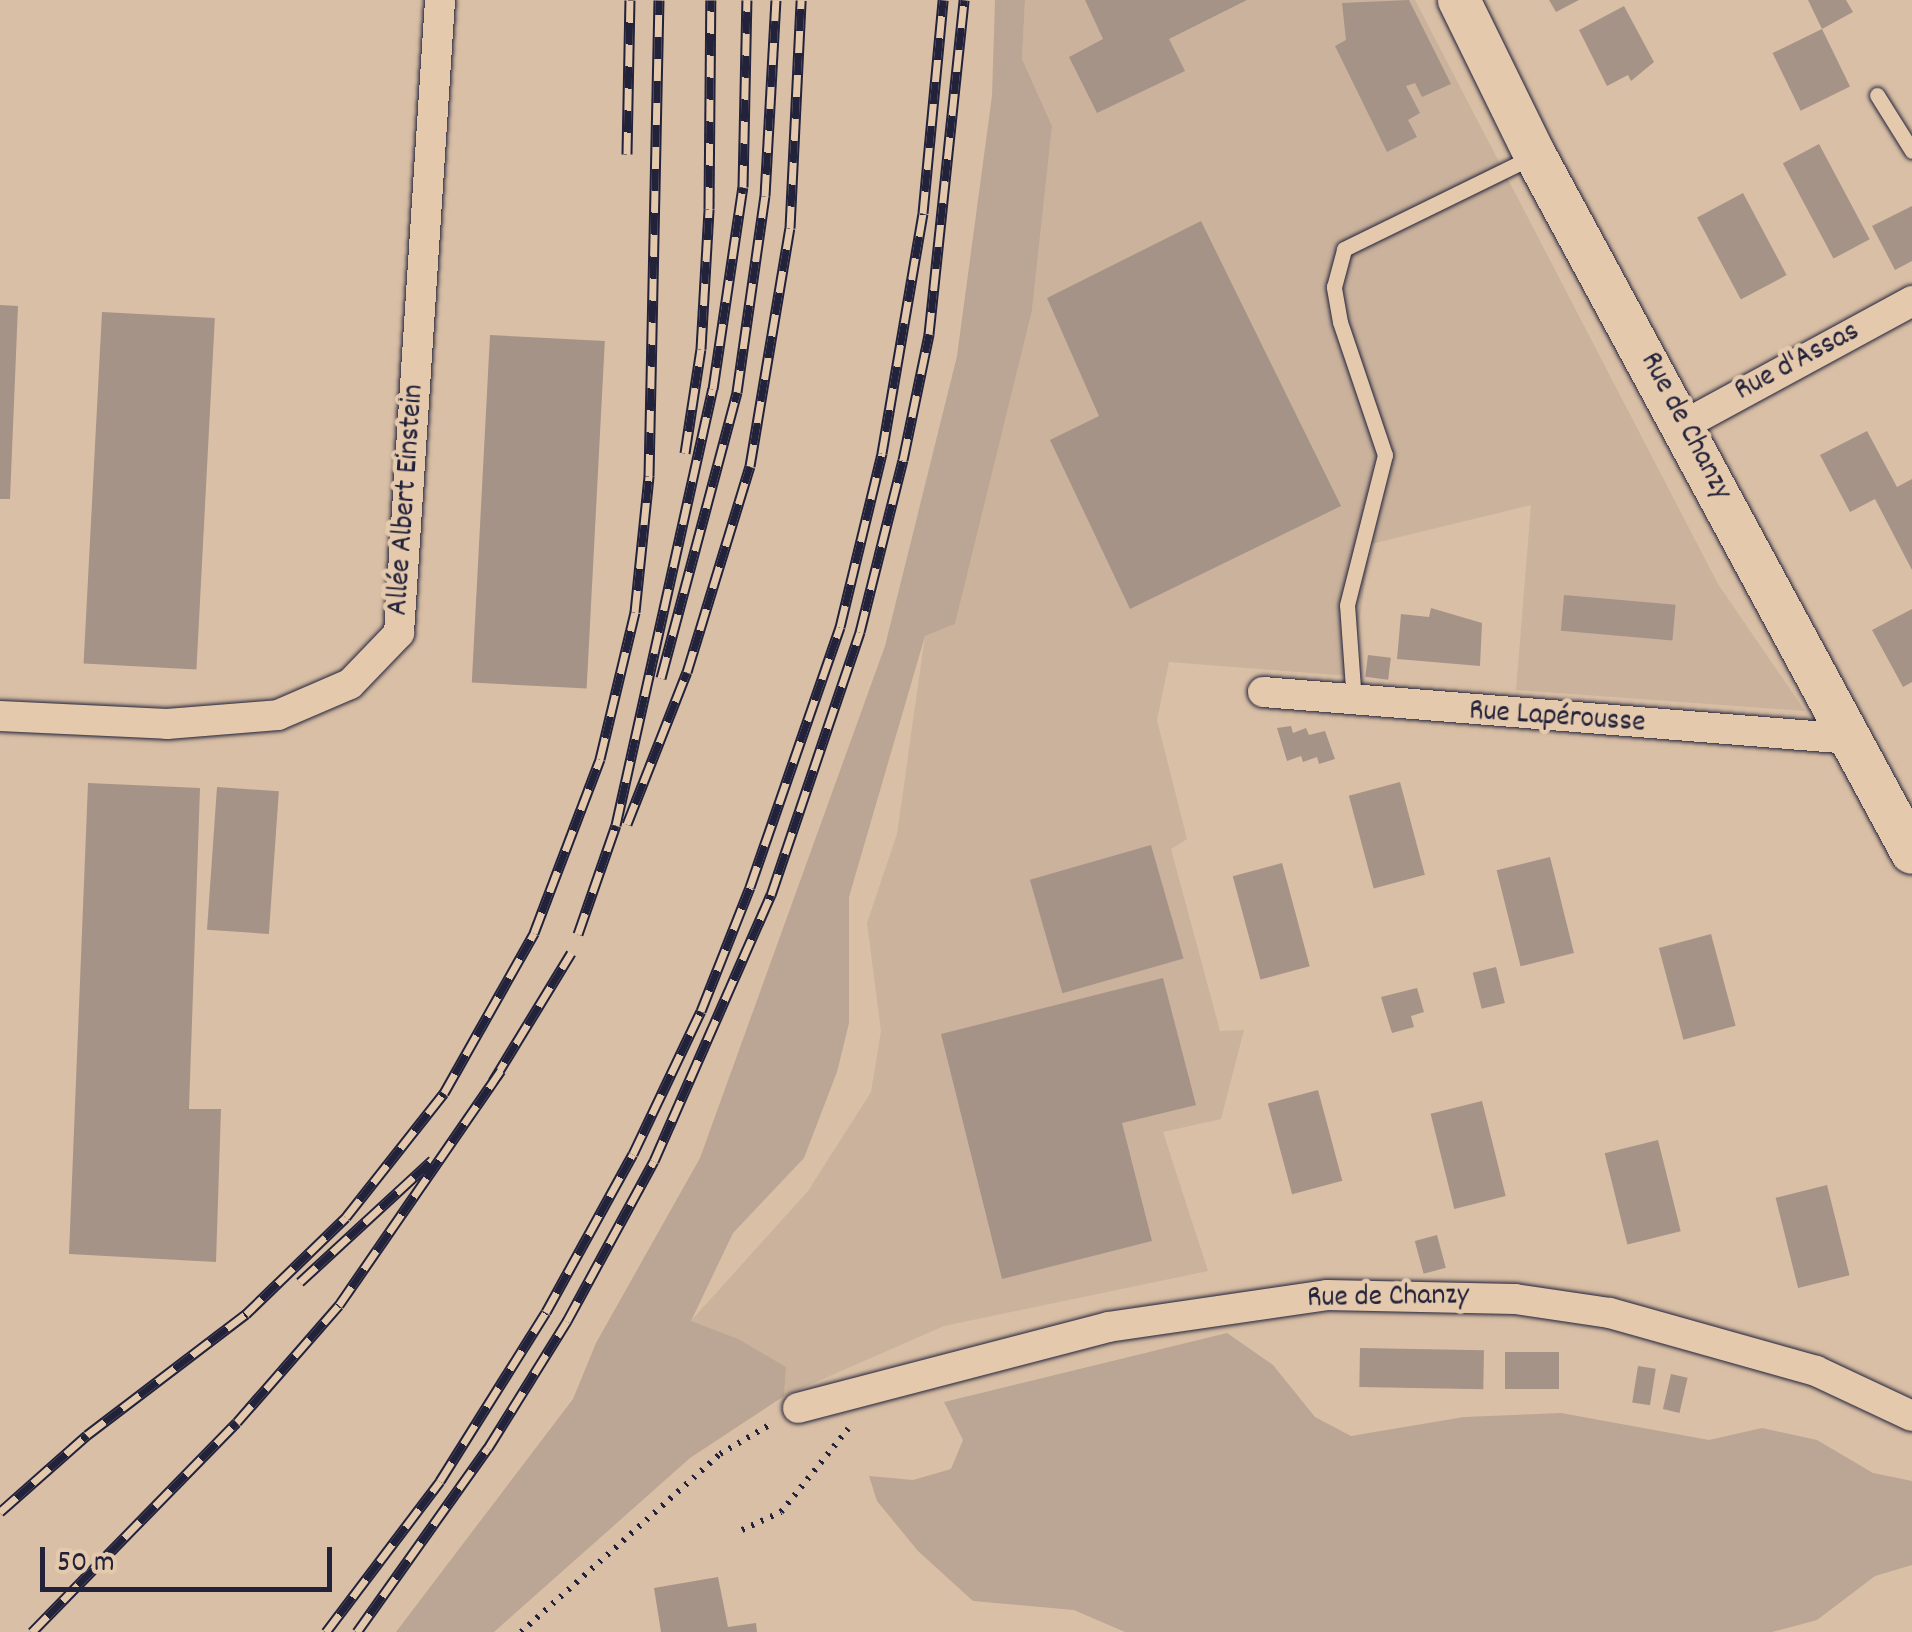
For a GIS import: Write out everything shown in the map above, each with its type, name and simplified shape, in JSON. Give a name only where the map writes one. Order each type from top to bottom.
[{"type":"main road","name":"Rue de Chanzy","points":[[1459,0],[1536,156],[1684,424],[1912,853]]},
{"type":"street","name":"Allée Albert Einstein","points":[[0,716],[167,724],[278,715],[350,684],[399,633],[440,0]]},
{"type":"street","name":"Rue d'Assas","points":[[1684,424],[1912,301]]},
{"type":"street","name":"Rue Lapérousse","points":[[1262,692],[1851,739]]},
{"type":"street","name":"Rue de Chanzy","points":[[798,1408],[1108,1327],[1327,1295],[1515,1299],[1610,1313],[1816,1371],[1912,1416]]},
{"type":"lane","points":[[1877,95],[1912,152]]},
{"type":"lane","points":[[1354,702],[1346,605],[1385,454],[1340,322],[1334,288],[1344,249],[1536,156]]},
{"type":"path","points":[[742,1530],[781,1512],[877,1387]]},
{"type":"path","points":[[521,1632],[720,1454],[798,1408]]},
{"type":"shaded area","points":[[995,0],[1025,0],[1022,59],[1052,126],[1032,310],[955,624],[925,636],[849,897],[849,1023],[837,1072],[804,1158],[733,1233],[691,1321],[738,1339],[786,1367],[784,1396],[690,1458],[494,1632],[396,1632],[573,1399],[596,1343],[700,1158],[885,646],[957,356],[992,96]]},
{"type":"shaded area","points":[[1025,0],[1415,0],[1718,584],[1805,711],[1516,690],[1531,505],[1371,544],[1351,676],[1169,662],[1157,720],[1187,839],[1171,849],[1220,1031],[1244,1030],[1221,1119],[1163,1132],[1208,1271],[944,1326],[784,1396],[786,1367],[690,1322],[808,1191],[871,1092],[881,1031],[867,923],[897,834],[925,636],[955,624],[1032,309],[1052,126],[1022,59]]},
{"type":"shaded area","points":[[1227,1333],[1273,1365],[1315,1417],[1351,1436],[1464,1417],[1561,1413],[1709,1440],[1762,1428],[1817,1440],[1873,1473],[1912,1481],[1912,1565],[1875,1576],[1817,1620],[1772,1632],[1125,1632],[1074,1610],[973,1601],[918,1551],[877,1501],[869,1476],[913,1480],[951,1469],[963,1440],[944,1402]]},
{"type":"building","points":[[1085,0],[1247,0],[1169,39],[1185,71],[1097,113],[1069,57],[1103,39]]},
{"type":"building","points":[[1409,0],[1451,84],[1422,97],[1415,83],[1406,86],[1420,113],[1408,120],[1417,137],[1387,152],[1335,46],[1346,40],[1342,3]]},
{"type":"building","points":[[1549,0],[1579,0],[1556,12]]},
{"type":"building","points":[[1808,0],[1846,0],[1853,12],[1822,29]]},
{"type":"building","points":[[1624,6],[1654,62],[1631,81],[1628,75],[1607,86],[1579,30]]},
{"type":"building","points":[[1822,29],[1850,87],[1801,111],[1773,53]]},
{"type":"building","points":[[1819,144],[1870,239],[1834,259],[1783,163]]},
{"type":"building","points":[[1743,193],[1787,275],[1741,300],[1697,217]]},
{"type":"building","points":[[1912,206],[1912,261],[1895,270],[1872,226]]},
{"type":"building","points":[[1201,221],[1341,506],[1130,609],[1050,440],[1099,416],[1047,298]]},
{"type":"building","points":[[0,305],[18,306],[10,499],[0,499]]},
{"type":"building","points":[[102,312],[215,318],[196,669],[84,664]]},
{"type":"building","points":[[490,335],[605,341],[587,689],[472,683]]},
{"type":"building","points":[[1867,431],[1897,487],[1912,479],[1912,570],[1875,499],[1850,512],[1820,455]]},
{"type":"building","points":[[1564,595],[1676,605],[1672,641],[1561,631]]},
{"type":"building","points":[[1431,608],[1482,623],[1480,666],[1397,659],[1401,614],[1429,617]]},
{"type":"building","points":[[1912,609],[1912,682],[1903,687],[1872,630]]},
{"type":"building","points":[[1368,655],[1391,658],[1388,680],[1365,677]]},
{"type":"building","points":[[1291,726],[1293,733],[1306,728],[1309,735],[1325,731],[1335,759],[1319,764],[1317,757],[1303,762],[1301,756],[1287,761],[1277,728]]},
{"type":"building","points":[[1400,782],[1425,875],[1374,888],[1349,796]]},
{"type":"building","points":[[88,783],[200,788],[189,1109],[221,1109],[216,1262],[69,1254]]},
{"type":"building","points":[[217,787],[279,791],[269,934],[207,930]]},
{"type":"building","points":[[1151,845],[1184,958],[1062,993],[1030,880]]},
{"type":"building","points":[[1550,857],[1574,953],[1521,966],[1497,870]]},
{"type":"building","points":[[1282,863],[1310,966],[1260,980],[1233,876]]},
{"type":"building","points":[[1711,934],[1736,1026],[1683,1040],[1659,948]]},
{"type":"building","points":[[1496,967],[1505,1003],[1482,1009],[1473,973]]},
{"type":"building","points":[[1163,978],[1196,1105],[1122,1123],[1152,1241],[1002,1279],[941,1034]]},
{"type":"building","points":[[1417,988],[1424,1012],[1411,1016],[1414,1027],[1392,1033],[1381,997]]},
{"type":"building","points":[[1318,1090],[1342,1181],[1292,1194],[1268,1103]]},
{"type":"building","points":[[1482,1101],[1506,1196],[1454,1209],[1431,1114]]},
{"type":"building","points":[[1658,1140],[1681,1231],[1627,1245],[1605,1153]]},
{"type":"building","points":[[1827,1185],[1849,1275],[1798,1288],[1776,1198]]},
{"type":"building","points":[[1437,1235],[1446,1268],[1424,1274],[1415,1241]]},
{"type":"building","points":[[1360,1348],[1484,1350],[1483,1389],[1359,1387]]},
{"type":"building","points":[[1505,1352],[1559,1352],[1559,1389],[1505,1389]]},
{"type":"building","points":[[1638,1366],[1656,1369],[1650,1405],[1632,1403]]},
{"type":"building","points":[[1671,1374],[1688,1378],[1679,1413],[1663,1409]]},
{"type":"building","points":[[718,1577],[728,1627],[756,1623],[757,1632],[661,1632],[654,1588]]},
{"type":"railway","points":[[627,154],[630,0]]},
{"type":"railway","points":[[0,1512],[87,1435],[246,1314],[346,1217],[444,1093],[534,933],[600,759],[635,612],[649,476],[659,0]]},
{"type":"railway","points":[[685,453],[701,349],[709,209],[711,0]]},
{"type":"railway","points":[[578,934],[616,825],[713,389],[743,187],[747,0]]},
{"type":"railway","points":[[661,678],[737,392],[765,196],[776,0]]},
{"type":"railway","points":[[627,824],[687,672],[750,466],[790,228],[801,0]]},
{"type":"railway","points":[[326,1632],[440,1481],[546,1312],[633,1154],[701,1011],[750,887],[840,627],[882,453],[923,213],[943,0]]},
{"type":"railway","points":[[357,1632],[488,1448],[567,1321],[654,1161],[771,895],[860,632],[903,460],[929,334],[964,0]]},
{"type":"railway","points":[[493,1081],[571,953]]},
{"type":"railway","points":[[32,1632],[237,1422],[339,1305],[501,1070]]},
{"type":"railway","points":[[300,1282],[432,1160]]}]
